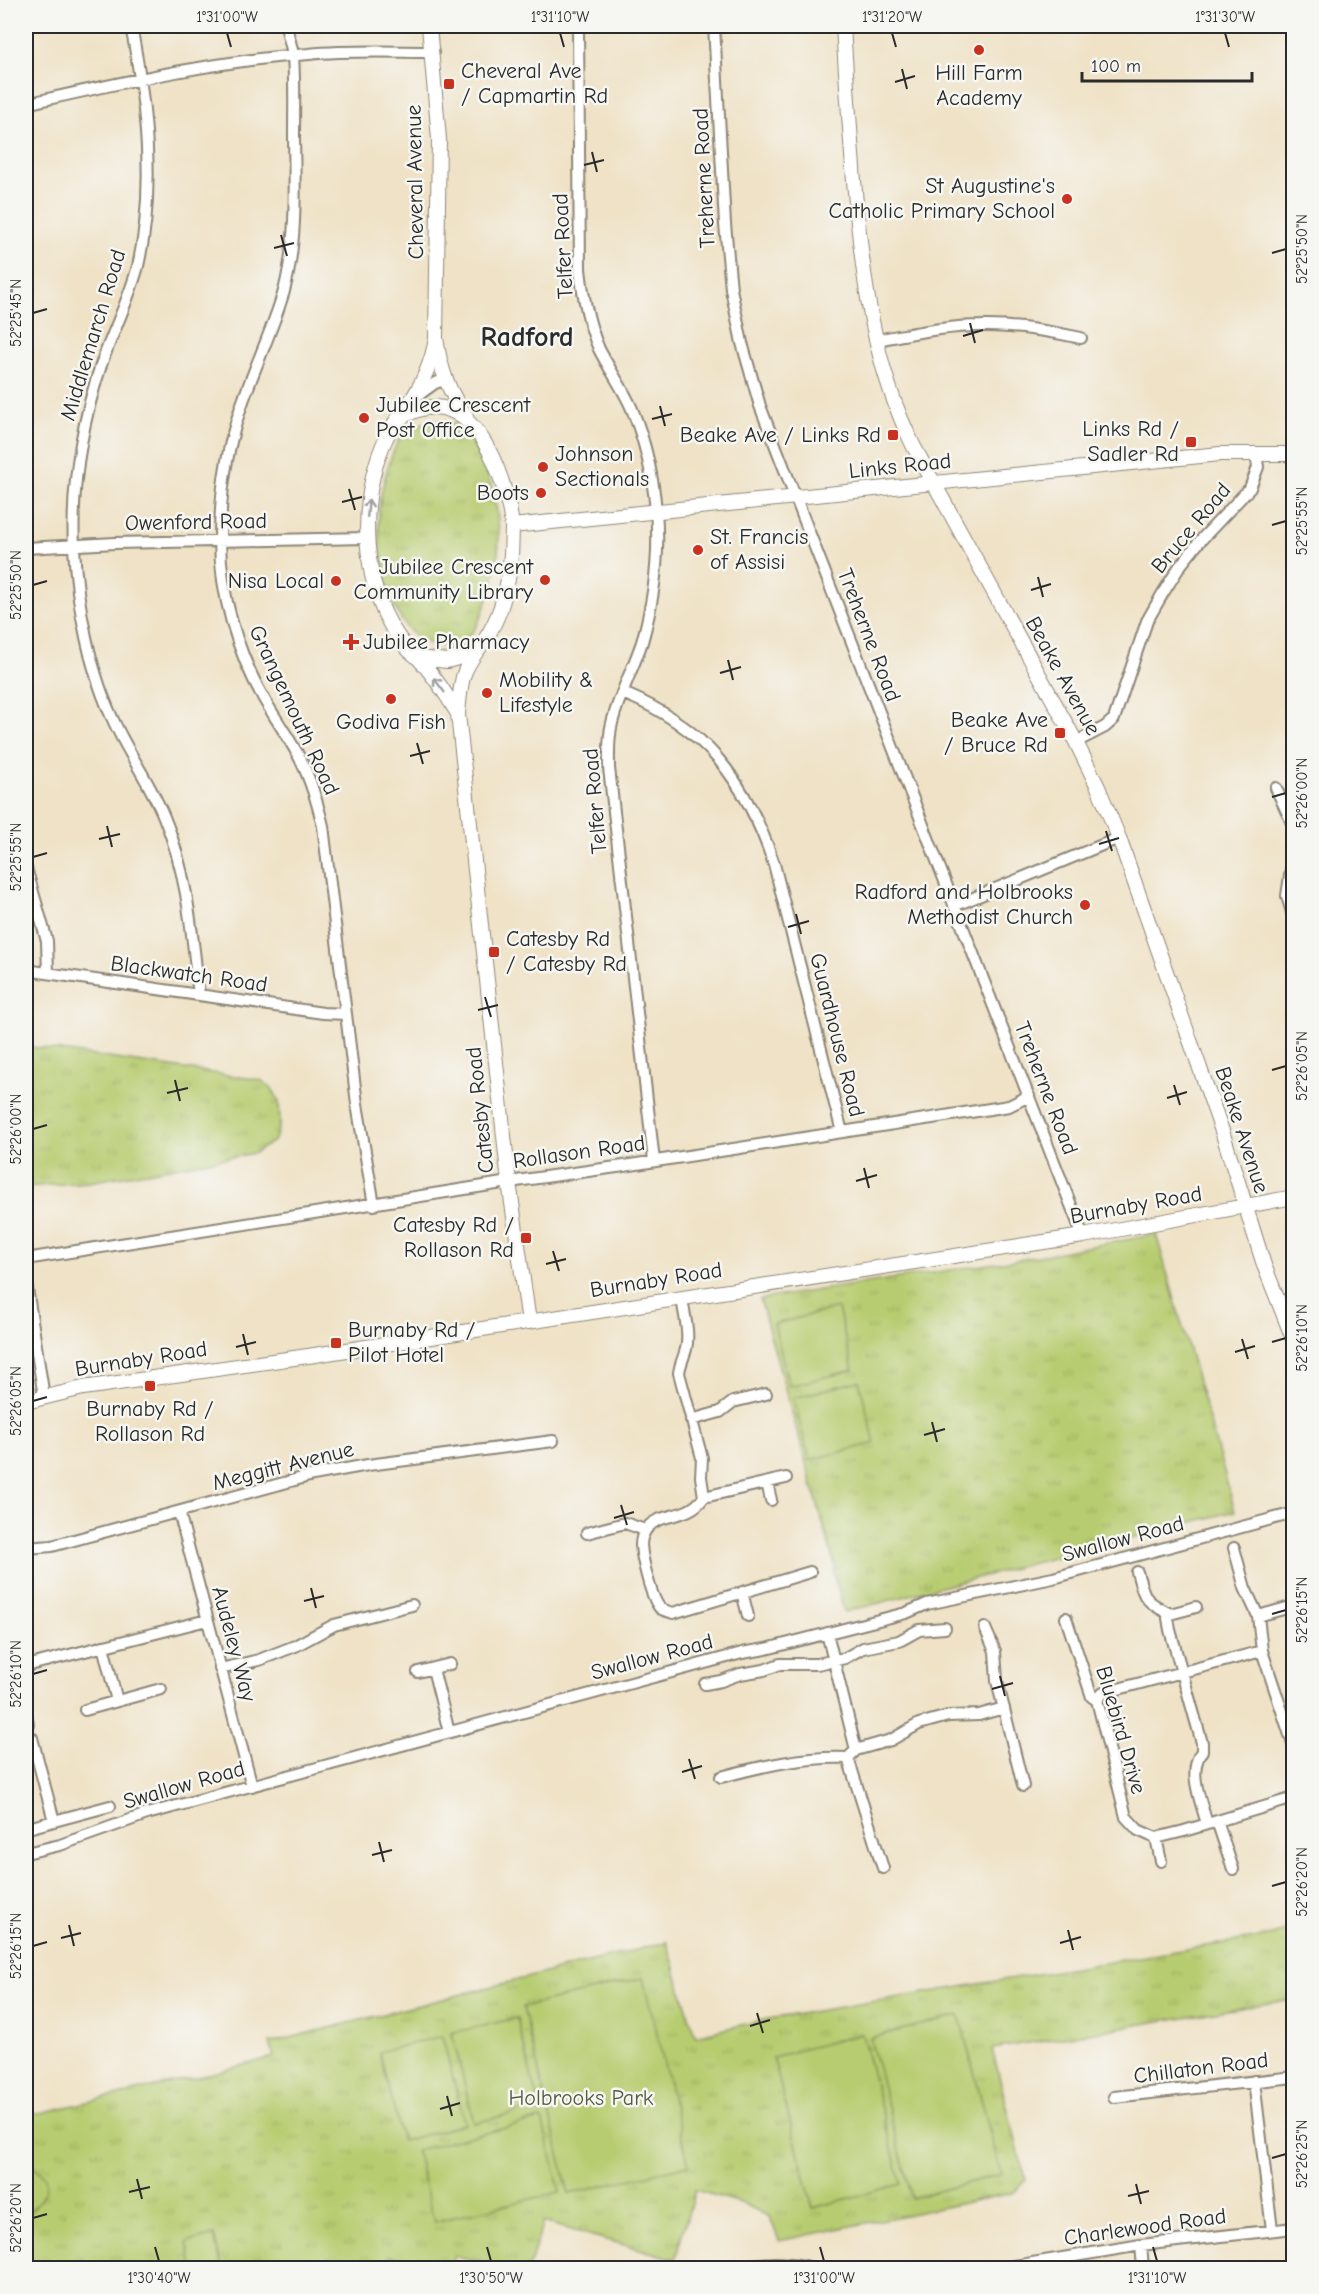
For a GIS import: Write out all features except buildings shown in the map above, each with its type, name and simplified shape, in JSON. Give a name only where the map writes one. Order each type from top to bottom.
[{"type":"street","name":"Middlemarch Road","points":[[131,26],[142,78],[147,191],[144,229],[138,265],[121,317],[102,363],[80,445],[74,512],[74,546],[81,611],[107,708],[164,816],[185,883],[199,994]]},
{"type":"street","name":"Grangemouth Road","points":[[286,26],[293,55],[295,182],[292,247],[284,289],[272,332],[240,410],[228,449],[221,492],[220,541],[227,603],[239,644],[263,698],[298,754],[316,800],[323,826],[357,1104],[374,1205]]},
{"type":"street","name":"Cheveral Avenue","points":[[397,420],[432,363],[436,338],[439,139],[429,26]]},
{"type":"street","name":"Telfer Road","points":[[578,26],[582,291],[600,349],[631,407],[639,428],[652,477],[656,512],[658,557],[650,610],[641,643],[611,724],[609,741],[609,768],[654,1161]]},
{"type":"street","name":"Treherne Road","points":[[714,26],[731,289],[742,343],[760,406],[1083,1236]]},
{"type":"street","name":"Beake Avenue","points":[[843,26],[860,246],[868,310],[904,427],[1076,742],[1098,787],[1119,838],[1222,1131],[1264,1265],[1293,1341]]},
{"type":"street","points":[[26,104],[195,68],[293,55],[433,52]]},
{"type":"street","points":[[1293,108],[1293,174]]},
{"type":"street","points":[[876,340],[943,329],[980,326],[1016,327],[1081,338]]},
{"type":"street","name":"Cheveral Avenue","points":[[436,338],[439,361],[450,393],[471,422]]},
{"type":"street","points":[[410,402],[423,391],[445,380]]},
{"type":"street","points":[[442,406],[471,422],[495,462],[512,526],[509,575],[498,613],[487,637],[475,653],[447,661],[418,658],[405,647],[392,627],[377,593],[370,568],[367,538],[368,510],[377,459],[387,435],[397,420],[412,410],[442,406]]},
{"type":"street","name":"Bruce Road","points":[[1076,742],[1106,727],[1114,719],[1135,654],[1157,602],[1180,566],[1200,541],[1250,488],[1258,467],[1256,453]]},
{"type":"street","name":"Links Road","points":[[512,526],[1210,454],[1293,454]]},
{"type":"street","name":"Owenford Road","points":[[26,548],[115,543],[367,538]]},
{"type":"street","name":"Catesby Road","points":[[475,653],[463,677],[458,714],[509,1182],[529,1322]]},
{"type":"street","name":"Catesby Road","points":[[418,658],[443,688],[458,714]]},
{"type":"street","name":"Guardhouse Road","points":[[623,693],[647,703],[679,723],[716,754],[735,780],[756,817],[774,864],[842,1132]]},
{"type":"street","points":[[1276,788],[1293,827]]},
{"type":"street","points":[[954,906],[1119,838]]},
{"type":"street","points":[[1293,848],[1291,881],[1287,899],[1293,919]]},
{"type":"street","points":[[26,868],[47,941],[48,973]]},
{"type":"street","name":"Blackwatch Road","points":[[26,970],[323,1013],[346,1014]]},
{"type":"street","name":"Rollason Road","points":[[26,1259],[509,1182],[1009,1106],[1029,1096]]},
{"type":"street","name":"Burnaby Road","points":[[26,1402],[83,1388],[1083,1236],[1293,1197]]},
{"type":"street","points":[[26,1282],[44,1397]]},
{"type":"street","points":[[682,1298],[687,1332],[686,1349],[680,1362],[679,1373],[702,1458],[700,1477],[704,1497]]},
{"type":"street","points":[[691,1419],[720,1412],[733,1402],[766,1394]]},
{"type":"street","name":"Meggitt Avenue","points":[[26,1548],[52,1546],[313,1475],[368,1465],[554,1441]]},
{"type":"street","points":[[786,1478],[704,1497],[687,1513],[653,1522],[645,1530],[640,1542],[654,1598],[662,1609],[673,1612],[810,1572]]},
{"type":"street","points":[[767,1483],[771,1500]]},
{"type":"street","name":"Audeley Way","points":[[179,1512],[252,1786]]},
{"type":"street","name":"Swallow Road","points":[[26,1853],[60,1845],[147,1814],[732,1655],[766,1649],[906,1612],[927,1604],[1053,1578],[1293,1513]]},
{"type":"street","points":[[586,1533],[625,1523],[645,1530]]},
{"type":"street","points":[[1234,1548],[1245,1587],[1258,1616],[1262,1651],[1293,1747]]},
{"type":"street","points":[[1137,1572],[1145,1598],[1149,1603],[1170,1614],[1196,1607]]},
{"type":"street","points":[[742,1592],[748,1616]]},
{"type":"street","points":[[220,1669],[259,1660],[295,1646],[334,1625],[412,1605]]},
{"type":"street","points":[[1258,1616],[1293,1606]]},
{"type":"street","points":[[1170,1614],[1168,1618],[1170,1630],[1202,1743],[1202,1751],[1195,1760],[1195,1780],[1233,1869]]},
{"type":"street","name":"Bluebird Drive","points":[[1066,1618],[1092,1697],[1097,1700],[1126,1817],[1138,1830],[1156,1838]]},
{"type":"street","points":[[26,1666],[207,1620]]},
{"type":"street","points":[[705,1683],[721,1681],[780,1664],[817,1664],[834,1661],[863,1648],[893,1643],[919,1630],[945,1628]]},
{"type":"street","points":[[985,1628],[995,1651],[997,1682],[1023,1786]]},
{"type":"street","points":[[827,1632],[852,1754],[883,1868]]},
{"type":"street","points":[[103,1646],[117,1701]]},
{"type":"street","points":[[1097,1700],[1103,1693],[1262,1651]]},
{"type":"street","points":[[418,1672],[450,1664]]},
{"type":"street","points":[[433,1669],[449,1732]]},
{"type":"street","points":[[85,1710],[161,1689]]},
{"type":"street","points":[[721,1777],[763,1766],[852,1754],[891,1740],[919,1724],[948,1716],[979,1715],[1004,1708]]},
{"type":"street","points":[[26,1713],[28,1724],[26,1731],[32,1738],[54,1821]]},
{"type":"street","points":[[1161,1861],[1156,1838],[1293,1798]]},
{"type":"street","points":[[32,1827],[110,1806]]},
{"type":"street","name":"Chillaton Road","points":[[1114,2097],[1293,2076]]},
{"type":"street","points":[[1254,2081],[1272,2230]]},
{"type":"street","name":"Charlewood Road","points":[[1002,2268],[1141,2246],[1293,2228]]},
{"type":"street","points":[[1141,2246],[1143,2268]]},
{"type":"street","points":[[733,2268],[754,2263],[787,2262],[813,2268]]},
{"type":"green space","points":[[441,421],[454,423],[461,427],[474,447],[491,486],[498,527],[496,569],[481,616],[472,633],[456,644],[448,645],[428,643],[412,633],[400,617],[384,574],[379,530],[383,485],[399,439],[416,426]]},
{"type":"green space","points":[[26,1046],[261,1080],[273,1090],[279,1101],[280,1123],[275,1140],[255,1153],[89,1182],[26,1187]]},
{"type":"green space","points":[[1156,1234],[1235,1511],[844,1612],[834,1575],[835,1566],[760,1299],[1023,1259]]},
{"type":"green space","points":[[838,1308],[853,1370],[789,1386],[774,1324]]},
{"type":"green space","points":[[859,1381],[875,1443],[810,1460],[793,1398]]},
{"type":"green space","name":"Holbrooks Park","points":[[1293,1929],[1293,1999],[992,2049],[1026,2180],[1012,2193],[779,2241],[770,2217],[744,2204],[695,2190],[675,2259],[543,2222],[529,2268],[512,2268],[455,2256],[451,2268],[437,2268],[389,2256],[384,2268],[26,2268],[26,2116],[202,2076],[274,2057],[270,2043],[667,1942],[695,2036],[763,2020],[1272,1935]]},
{"type":"green space","points":[[643,1978],[689,2165],[569,2194],[523,2007]]},
{"type":"green space","points":[[959,2015],[1001,2174],[912,2198],[870,2038]]},
{"type":"green space","points":[[517,2018],[539,2107],[474,2123],[452,2033]]},
{"type":"green space","points":[[862,2034],[901,2184],[813,2208],[773,2057]]},
{"type":"green space","points":[[442,2036],[465,2124],[402,2141],[379,2052]]},
{"type":"green space","points":[[542,2119],[560,2192],[434,2222],[416,2150]]},
{"type":"green space","points":[[26,2163],[45,2177],[46,2187],[40,2200],[26,2212]]},
{"type":"green space","points":[[214,2235],[222,2268],[193,2268],[187,2242]]},
{"type":"place","name":"Hill Farm Academy","points":[[979,50]]},
{"type":"place","name":"Cheveral Ave / Capmartin Rd","points":[[449,84]]},
{"type":"place","name":"St Augustine's Catholic Primary School","points":[[1067,199]]},
{"type":"place","name":"Jubilee Crescent Post Office","points":[[364,418]]},
{"type":"place","name":"Beake Ave / Links Rd","points":[[893,435]]},
{"type":"place","name":"Links Rd / Sadler Rd","points":[[1191,442]]},
{"type":"place","name":"Johnson Sectionals","points":[[543,467]]},
{"type":"place","name":"Boots","points":[[541,493]]},
{"type":"place","name":"St. Francis of Assisi","points":[[698,550]]},
{"type":"place","name":"Jubilee Crescent Community Library","points":[[545,580]]},
{"type":"place","name":"Nisa Local","points":[[336,581]]},
{"type":"place","name":"Jubilee Pharmacy","points":[[351,642]]},
{"type":"place","name":"Mobility & Lifestyle","points":[[487,693]]},
{"type":"place","name":"Godiva Fish","points":[[391,699]]},
{"type":"place","name":"Beake Ave / Bruce Rd","points":[[1060,733]]},
{"type":"place","name":"Radford and Holbrooks Methodist Church","points":[[1085,905]]},
{"type":"place","name":"Catesby Rd / Catesby Rd","points":[[494,952]]},
{"type":"place","name":"Catesby Rd / Rollason Rd","points":[[526,1238]]},
{"type":"place","name":"Burnaby Rd / Pilot Hotel","points":[[336,1343]]},
{"type":"place","name":"Burnaby Rd / Rollason Rd","points":[[150,1386]]},
{"type":"district","name":"Radford","points":[[527,337]]}]
